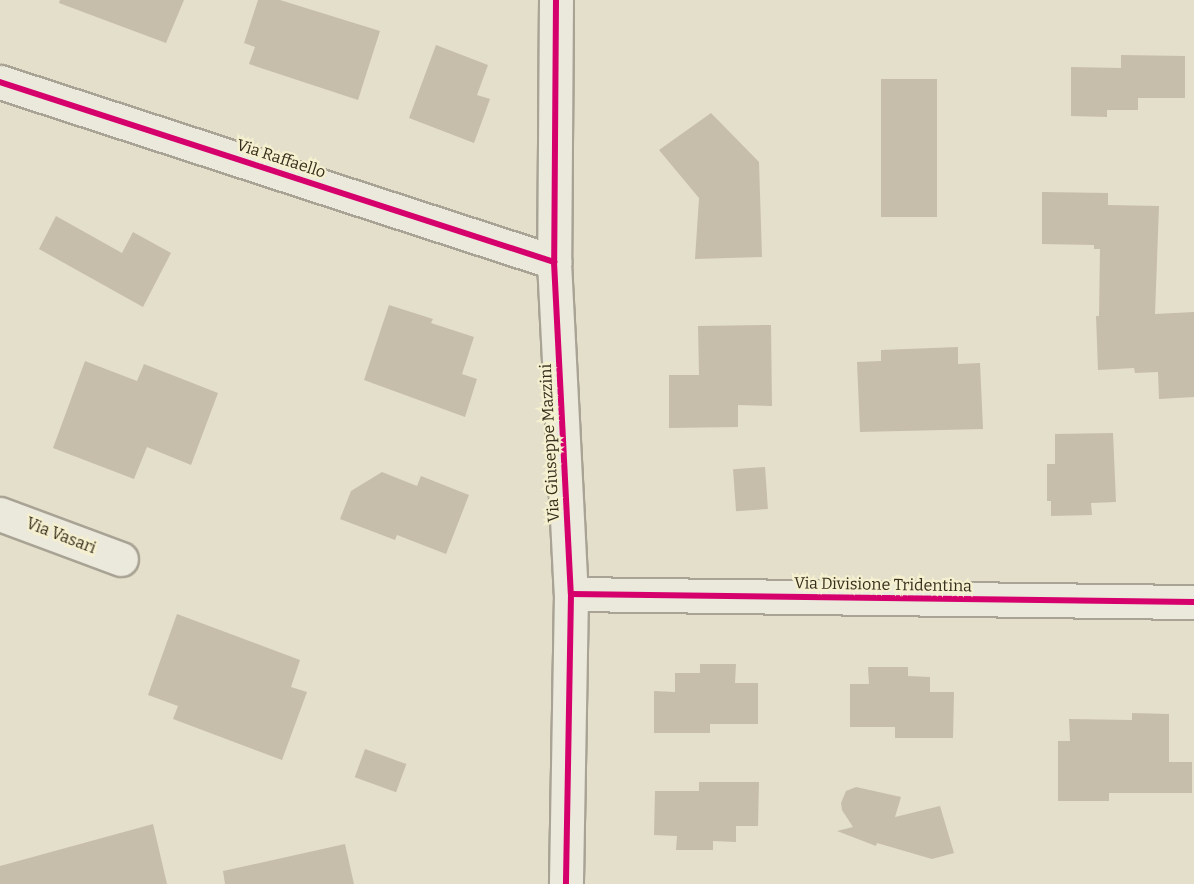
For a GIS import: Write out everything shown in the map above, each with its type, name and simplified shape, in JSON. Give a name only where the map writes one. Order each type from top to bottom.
[{"type":"street","name":"Via Giuseppe Mazzini","points":[[556,0],[554,262],[571,594],[566,884]]},
{"type":"street","name":"Via Raffaello","points":[[0,82],[554,262]]},
{"type":"street","name":"Via Vasari","points":[[0,514],[121,559]]},
{"type":"street","name":"Via Divisione Tridentina","points":[[571,594],[1194,602]]},
{"type":"building","points":[[60,0],[184,0],[166,43],[59,3]]},
{"type":"building","points":[[258,0],[280,0],[380,31],[358,100],[249,64],[255,47],[244,43]]},
{"type":"building","points":[[436,45],[488,65],[477,95],[490,99],[474,143],[409,118]]},
{"type":"building","points":[[1121,55],[1185,56],[1185,98],[1138,98],[1138,110],[1107,110],[1107,117],[1071,116],[1071,67],[1121,68]]},
{"type":"building","points":[[881,79],[937,79],[937,217],[881,217]]},
{"type":"building","points":[[711,113],[759,162],[762,257],[695,259],[699,198],[659,150]]},
{"type":"building","points":[[1042,192],[1108,193],[1108,205],[1159,206],[1155,314],[1194,312],[1194,397],[1159,399],[1158,372],[1135,373],[1134,368],[1098,370],[1096,316],[1099,316],[1100,249],[1094,249],[1094,245],[1042,244]]},
{"type":"building","points":[[56,216],[122,253],[133,232],[171,253],[143,307],[39,249]]},
{"type":"building","points":[[389,305],[433,319],[431,323],[474,337],[462,374],[477,379],[465,417],[364,380]]},
{"type":"building","points":[[771,325],[772,406],[738,405],[738,427],[669,428],[669,375],[699,375],[698,326]]},
{"type":"building","points":[[958,347],[958,364],[980,363],[983,429],[860,432],[857,362],[881,361],[881,350]]},
{"type":"building","points":[[85,361],[137,381],[144,364],[218,393],[191,465],[147,447],[134,479],[53,448]]},
{"type":"building","points":[[1113,433],[1116,502],[1091,503],[1092,515],[1051,516],[1051,501],[1047,501],[1047,464],[1055,464],[1055,434]]},
{"type":"building","points":[[765,467],[768,509],[736,511],[733,469]]},
{"type":"building","points":[[382,472],[417,486],[421,476],[469,495],[446,554],[397,535],[395,540],[340,519],[351,491]]},
{"type":"building","points":[[177,614],[300,660],[291,687],[307,692],[282,760],[173,719],[178,706],[148,695]]},
{"type":"building","points":[[700,664],[736,664],[735,683],[758,683],[758,724],[710,724],[710,733],[654,733],[654,691],[675,692],[675,673],[700,673]]},
{"type":"building","points":[[868,667],[908,667],[908,676],[930,677],[930,692],[954,692],[953,738],[895,738],[895,727],[850,727],[850,684],[869,684]]},
{"type":"building","points":[[1132,713],[1169,714],[1169,762],[1192,762],[1192,793],[1109,793],[1109,801],[1058,801],[1058,741],[1070,741],[1069,719],[1132,720]]},
{"type":"building","points":[[365,749],[406,764],[396,792],[355,777]]},
{"type":"building","points":[[699,782],[759,782],[758,826],[736,826],[736,842],[713,841],[713,850],[676,850],[677,836],[654,835],[655,791],[699,791]]},
{"type":"building","points":[[856,787],[901,797],[895,817],[940,806],[954,853],[932,859],[877,843],[876,846],[837,831],[853,827],[842,810],[841,803],[846,791]]},
{"type":"building","points":[[153,824],[167,884],[0,884],[0,866]]},
{"type":"building","points":[[345,844],[354,884],[225,884],[223,871]]},
{"type":"cycle path","points":[[556,0],[554,262],[571,594],[566,884]]},
{"type":"cycle path","points":[[0,82],[554,262]]},
{"type":"cycle path","points":[[571,594],[1194,602]]}]
